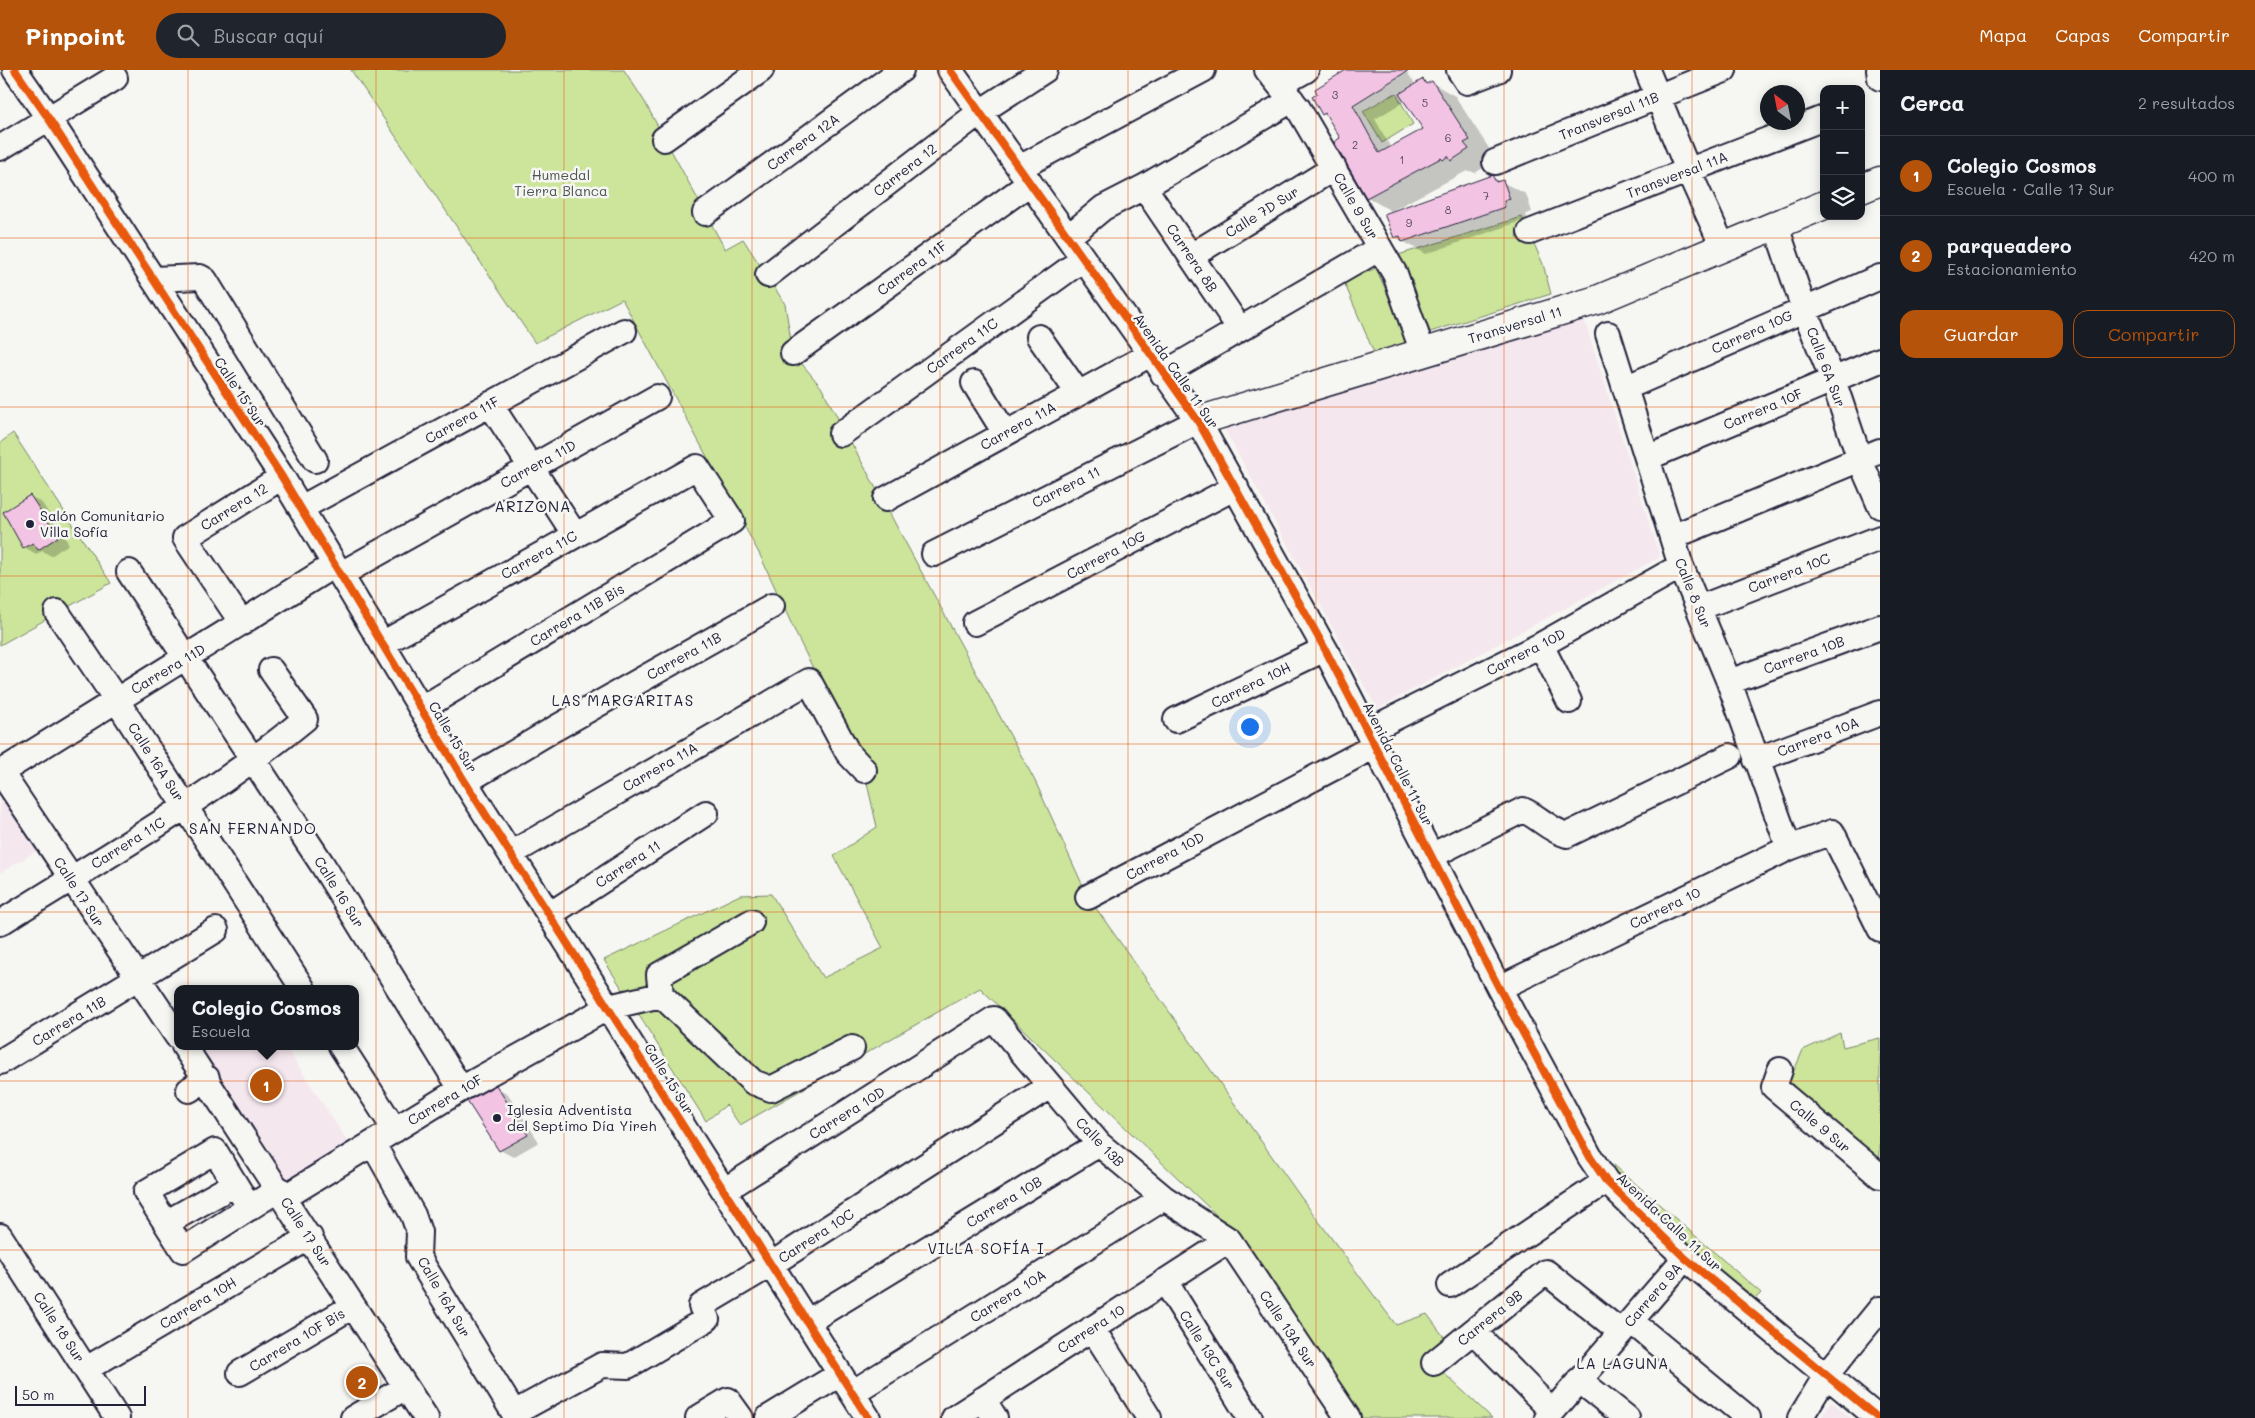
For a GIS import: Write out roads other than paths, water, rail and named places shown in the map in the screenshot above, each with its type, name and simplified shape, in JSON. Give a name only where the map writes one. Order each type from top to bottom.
[{"type":"main road","points":[[1865,187],[1880,181]]},
{"type":"main road","name":"Transversal 11","points":[[1198,421],[1597,300],[1820,207]]},
{"type":"street","name":"Calle 15 Sur","points":[[15,70],[49,119],[282,477],[465,782],[512,853],[549,915],[868,1418]]},
{"type":"street","points":[[664,139],[762,70]]},
{"type":"street","name":"Carrera 12A","points":[[705,213],[901,70]]},
{"type":"street","name":"Avenida Calle 11 Sur","points":[[950,70],[1149,355],[1198,421],[1325,648],[1499,988],[1590,1157],[1606,1181],[1685,1258],[1878,1418]]},
{"type":"street","name":"Carrera 12","points":[[768,275],[980,112],[1045,70]]},
{"type":"street","name":"Carrera 11F","points":[[793,353],[1025,175],[1203,70]]},
{"type":"street","points":[[1068,237],[1103,208],[1144,187],[1280,85],[1306,70]]},
{"type":"street","points":[[1463,76],[1498,70]]},
{"type":"street","points":[[1648,70],[1657,97],[1723,247]]},
{"type":"street","name":"Transversal 11B","points":[[1494,162],[1724,70]]},
{"type":"street","points":[[1879,70],[1880,78]]},
{"type":"street","points":[[0,148],[49,119],[83,89],[115,78]]},
{"type":"street","name":"Calle 9 Sur","points":[[1280,85],[1334,168],[1368,214],[1380,248],[1395,274],[1423,353]]},
{"type":"street","name":"Transversal 11A","points":[[1530,232],[1820,120]]},
{"type":"street","name":"Calle 7D Sur","points":[[1191,256],[1334,168]]},
{"type":"street","name":"Carrera 8B","points":[[1144,187],[1240,329]]},
{"type":"street","name":"Calle 6A Sur","points":[[1776,226],[1804,309],[1832,380],[1870,455],[1880,506]]},
{"type":"street","points":[[1163,374],[1380,248]]},
{"type":"street","name":"Carrera 11C","points":[[841,434],[1083,259]]},
{"type":"street","points":[[153,279],[200,277],[205,280],[315,460]]},
{"type":"street","name":"Carrera 10G","points":[[1625,388],[1880,277]]},
{"type":"street","name":"Carrera 11F","points":[[300,508],[624,331]]},
{"type":"street","name":"Calle 8 Sur","points":[[1608,334],[1682,566],[1729,682],[1789,848]]},
{"type":"street","points":[[1039,337],[1078,393]]},
{"type":"street","name":"Carrera 11A","points":[[886,499],[1149,355]]},
{"type":"street","name":"Carrera 10F","points":[[1647,458],[1880,360]]},
{"type":"street","points":[[974,383],[1005,433]]},
{"type":"street","name":"Carrera 11D","points":[[1,772],[242,623],[531,468],[657,397]]},
{"type":"street","points":[[490,404],[575,536]]},
{"type":"street","name":"Carrera 11","points":[[934,554],[1198,421]]},
{"type":"street","points":[[1672,537],[1870,455]]},
{"type":"street","name":"Carrera 11C","points":[[382,644],[697,467]]},
{"type":"street","name":"Carrera 11B Bis","points":[[421,709],[732,522],[697,467]]},
{"type":"street","name":"Carrera 12","points":[[242,623],[186,538],[282,477]]},
{"type":"street","name":"Carrera 10G","points":[[975,623],[1236,487]]},
{"type":"street","name":"Carrera 10C","points":[[1699,608],[1880,538]]},
{"type":"street","name":"Carrera 10D","points":[[1088,897],[1682,566]]},
{"type":"street","name":"Calle 16 Sur","points":[[130,572],[187,658],[228,725],[255,760],[461,1089]]},
{"type":"street","name":"Carrera 11B","points":[[465,782],[772,606]]},
{"type":"street","name":"Calle 16A Sur","points":[[57,612],[117,700],[300,985]]},
{"type":"street","name":"Carrera 10B","points":[[1729,682],[1880,627]]},
{"type":"street","points":[[1541,645],[1569,701]]},
{"type":"street","name":"Carrera 10H","points":[[1176,720],[1325,648]]},
{"type":"street","name":"Carrera 11C","points":[[0,923],[185,807],[255,760],[305,719],[271,670]]},
{"type":"street","name":"Carrera 11A","points":[[512,853],[809,681],[848,753],[864,770]]},
{"type":"street","name":"Carrera 10A","points":[[1756,760],[1880,713]]},
{"type":"street","points":[[1431,856],[1522,810],[1535,815],[1552,831],[1567,835],[1730,756]]},
{"type":"street","name":"Calle 17 Sur","points":[[1,772],[137,979],[174,1032]]},
{"type":"street","name":"Carrera 11","points":[[549,915],[706,813]]},
{"type":"street","name":"Carrera 10","points":[[1499,988],[1789,848],[1832,832],[1875,903]]},
{"type":"street","points":[[1875,903],[1880,929]]},
{"type":"street","points":[[751,922],[659,975],[661,994],[753,1082],[771,1089],[852,1048]]},
{"type":"street","name":"Carrera 11B","points":[[0,1062],[216,930]]},
{"type":"street","name":"Carrera 10F","points":[[166,1224],[183,1250],[250,1208],[282,1194],[372,1144],[461,1089],[609,1007],[661,994]]},
{"type":"street","name":"Carrera 10D","points":[[725,1190],[994,1019]]},
{"type":"street","name":"Calle 13B","points":[[994,1019],[1099,1144],[1164,1198],[1229,1240]]},
{"type":"street","name":"Calle 17 Sur","points":[[185,1050],[198,1084],[282,1194],[426,1418]]},
{"type":"street","points":[[344,1050],[395,1130]]},
{"type":"street","name":"Calle 9 Sur","points":[[1780,1070],[1774,1087],[1880,1176]]},
{"type":"street","name":"Carrera 10C","points":[[516,1416],[602,1365],[628,1366],[707,1319],[701,1306],[770,1265],[1050,1086]]},
{"type":"street","name":"Calle 16A Sur","points":[[372,1144],[413,1215],[419,1232],[418,1257],[516,1416]]},
{"type":"street","name":"Carrera 10B","points":[[807,1322],[1099,1144]]},
{"type":"street","points":[[235,1184],[166,1224],[146,1192],[215,1151],[250,1208]]},
{"type":"street","points":[[1450,1285],[1606,1181]]},
{"type":"street","name":"Carrera 10A","points":[[768,1418],[846,1384],[1164,1198]]},
{"type":"street","name":"Calle 18 Sur","points":[[0,1236],[117,1418]]},
{"type":"street","name":"Carrera 10H","points":[[86,1369],[310,1236]]},
{"type":"street","name":"Carrera 10","points":[[954,1418],[989,1409],[1092,1328],[1229,1240]]},
{"type":"street","name":"Calle 13A Sur","points":[[1229,1240],[1348,1418]]},
{"type":"street","name":"Carrera 9A","points":[[1549,1414],[1685,1258]]},
{"type":"street","name":"Carrera 9A","points":[[1546,1272],[1626,1326]]},
{"type":"street","name":"Carrera 9B","points":[[1434,1364],[1546,1272]]},
{"type":"street","name":"Calle 13C Sur","points":[[1165,1281],[1250,1418]]},
{"type":"street","name":"Carrera 10F Bis","points":[[240,1374],[353,1306]]},
{"type":"street","points":[[1800,1418],[1827,1374],[1880,1309]]},
{"type":"street","points":[[1626,1326],[1748,1418]]},
{"type":"street","points":[[1092,1328],[1149,1418]]},
{"type":"street","points":[[1474,1332],[1549,1414]]},
{"type":"street","points":[[1579,1380],[1627,1418]]},
{"type":"street","points":[[353,1418],[406,1387]]},
{"type":"street","points":[[698,1418],[734,1409]]},
{"type":"place","name":"Salón Comunitario Villa Sofía","points":[[30,524]]},
{"type":"place","name":"Colegio Cosmos","points":[[266,1085]]},
{"type":"place","name":"Iglesia Adventista del Septimo Día Yireh","points":[[497,1118]]},
{"type":"place","name":"parqueadero","points":[[362,1382]]},
{"type":"district","name":"ARIZONA","points":[[533,507]]},
{"type":"district","name":"LAS MARGARITAS","points":[[623,701]]},
{"type":"district","name":"SAN FERNANDO","points":[[253,829]]},
{"type":"district","name":"VILLA SOFÍA I","points":[[986,1249]]},
{"type":"district","name":"LA LAGUNA","points":[[1623,1364]]},
{"type":"park label","name":"Humedal Tierra Blanca","points":[[561,184]]}]
